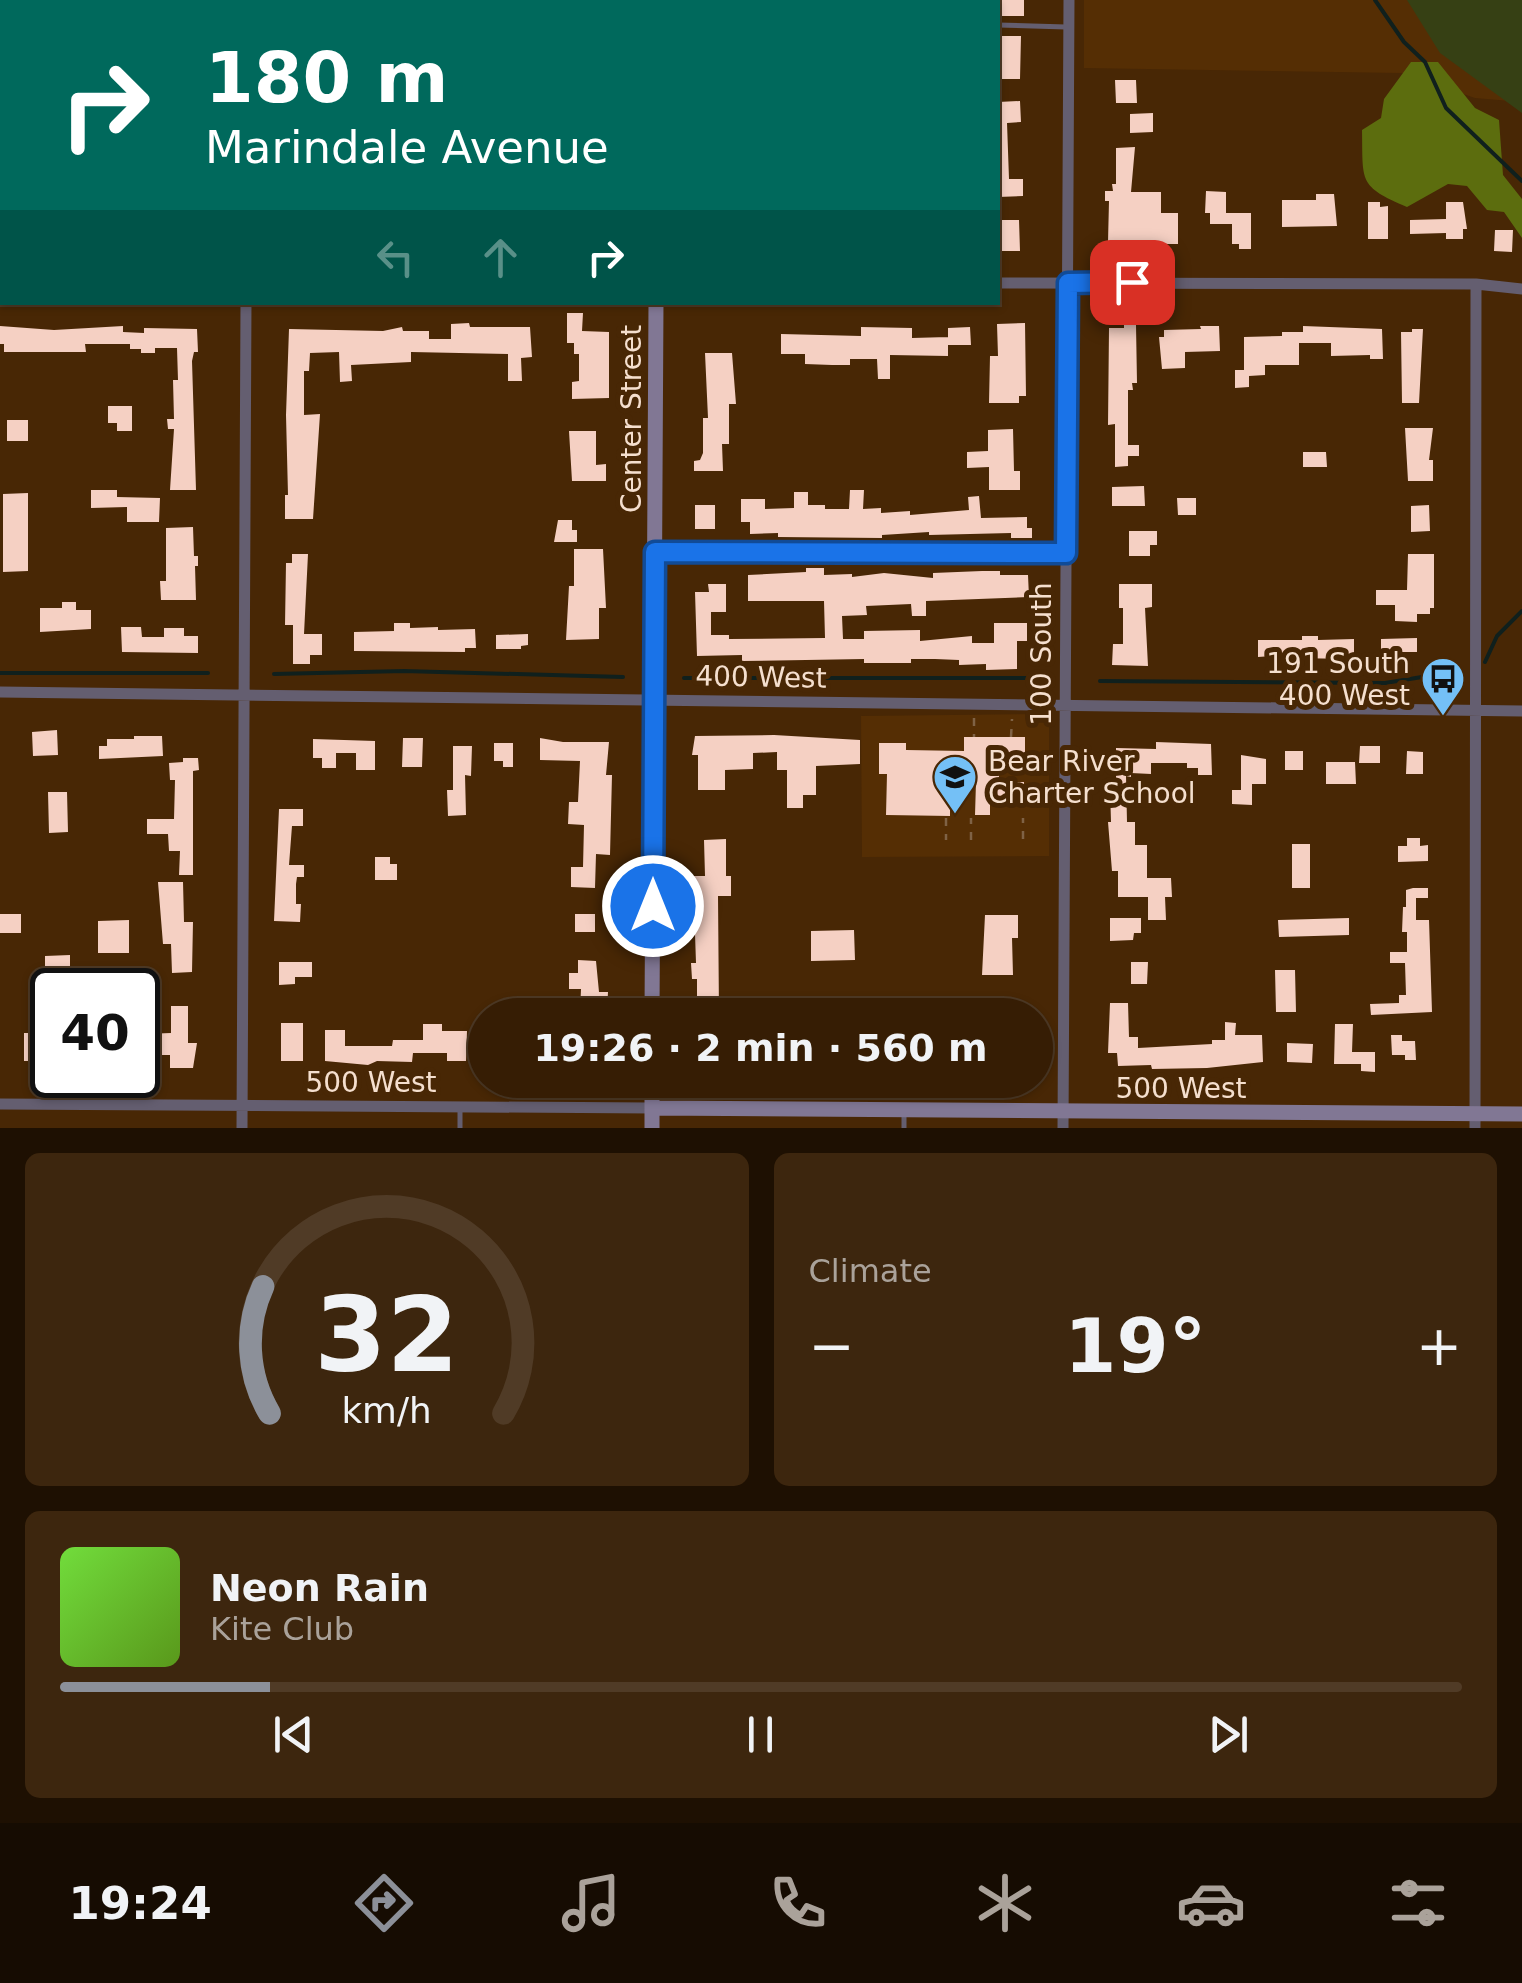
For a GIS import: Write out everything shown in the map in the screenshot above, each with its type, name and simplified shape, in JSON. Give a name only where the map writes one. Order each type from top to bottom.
[{"type":"street","name":"100 South","points":[[1064,1120],[1069,0]]},
{"type":"street","points":[[1000,283],[1476,284],[1522,289]]},
{"type":"street","points":[[1475,1121],[1476,284]]},
{"type":"street","points":[[242,1128],[246,305]]},
{"type":"street","name":"Center Street","points":[[652,998],[656,305]]},
{"type":"street","points":[[655,552],[1066,553]]},
{"type":"street","name":"400 West","points":[[0,692],[1522,711]]},
{"type":"street","points":[[652,1098],[652,1128]]},
{"type":"street","name":"500 West","points":[[0,1104],[904,1110],[1064,1120],[1475,1121],[1522,1114]]},
{"type":"lane","points":[[1000,25],[1069,26]]},
{"type":"lane","points":[[460,1107],[460,1128]]},
{"type":"lane","points":[[904,1110],[904,1128]]},
{"type":"path","points":[[974,714],[974,737]]},
{"type":"path","points":[[1011,737],[1012,716]]},
{"type":"path","points":[[999,770],[1039,770]]},
{"type":"path","points":[[946,818],[946,840]]},
{"type":"path","points":[[971,818],[971,840]]},
{"type":"path","points":[[1023,839],[1024,818]]},
{"type":"shaded area","points":[[1084,0],[1522,0],[1522,102],[1475,98],[1402,73],[1084,68]]},
{"type":"shaded area","name":"Bear River Charter School","points":[[1049,714],[1049,856],[862,857],[861,716]]},
{"type":"green space","points":[[1407,0],[1522,0],[1522,113],[1440,53]]},
{"type":"green space","points":[[1411,62],[1438,62],[1475,108],[1499,120],[1503,175],[1522,199],[1522,238],[1504,212],[1487,210],[1467,186],[1448,184],[1407,207],[1379,193],[1366,180],[1362,130],[1381,118],[1384,99]]},
{"type":"building","points":[[1000,0],[1024,0],[1024,16],[1000,16]]},
{"type":"building","points":[[1000,36],[1021,36],[1020,79],[1000,79]]},
{"type":"building","points":[[1115,80],[1136,80],[1137,103],[1116,103]]},
{"type":"building","points":[[1020,101],[1021,122],[1007,123],[1009,179],[1023,179],[1023,196],[1000,197],[1000,102]]},
{"type":"building","points":[[1153,113],[1153,132],[1130,133],[1130,114]]},
{"type":"building","points":[[1135,147],[1131,192],[1161,192],[1161,213],[1178,213],[1178,244],[1108,242],[1109,201],[1105,201],[1105,191],[1113,191],[1112,184],[1116,184],[1116,148]]},
{"type":"building","points":[[1206,191],[1226,192],[1226,213],[1251,213],[1251,249],[1239,249],[1239,244],[1232,244],[1232,224],[1210,224],[1210,213],[1205,213]]},
{"type":"building","points":[[1316,194],[1334,194],[1337,226],[1282,227],[1282,200],[1316,200]]},
{"type":"building","points":[[1368,202],[1388,206],[1388,239],[1368,239]]},
{"type":"building","points":[[1446,202],[1463,202],[1467,229],[1463,229],[1463,239],[1446,239],[1446,233],[1410,234],[1410,220],[1446,219]]},
{"type":"building","points":[[1000,220],[1019,220],[1020,251],[1000,251]]},
{"type":"building","points":[[1495,230],[1513,230],[1512,252],[1494,251]]},
{"type":"building","points":[[567,313],[583,313],[582,331],[609,332],[609,398],[572,399],[572,382],[579,381],[579,354],[574,354],[574,343],[567,343]]},
{"type":"building","points":[[469,323],[470,327],[530,327],[532,357],[521,358],[522,381],[508,381],[508,354],[411,352],[411,362],[351,365],[352,381],[340,382],[339,352],[310,353],[309,371],[304,371],[304,415],[320,414],[313,519],[285,519],[289,329],[383,331],[402,327],[403,331],[429,331],[429,339],[451,339],[451,324]]},
{"type":"building","points":[[1025,323],[1026,396],[1019,396],[1019,403],[989,403],[990,356],[998,356],[997,324]]},
{"type":"building","points":[[1136,325],[1137,383],[1132,383],[1133,390],[1128,390],[1128,445],[1139,445],[1139,456],[1128,456],[1128,466],[1115,467],[1115,424],[1108,425],[1109,328]]},
{"type":"building","points":[[0,326],[54,330],[123,326],[123,332],[144,333],[144,328],[197,329],[198,352],[194,352],[192,361],[196,490],[170,490],[174,429],[168,429],[167,419],[174,419],[177,348],[155,348],[155,353],[141,353],[141,349],[130,349],[130,344],[85,344],[86,352],[4,352]]},
{"type":"building","points":[[1200,326],[1219,326],[1220,351],[1185,352],[1185,368],[1162,369],[1159,337],[1164,337],[1164,330],[1201,329]]},
{"type":"building","points":[[1303,326],[1382,329],[1383,359],[1370,359],[1370,355],[1331,356],[1331,343],[1299,343],[1299,365],[1265,365],[1265,375],[1249,376],[1249,387],[1235,388],[1235,370],[1244,370],[1244,337],[1282,336],[1282,332],[1303,332]]},
{"type":"building","points":[[861,327],[912,328],[912,338],[948,337],[948,356],[890,355],[890,379],[878,379],[877,359],[850,359],[850,365],[805,364],[805,354],[781,354],[781,334],[861,336]]},
{"type":"building","points":[[970,327],[971,345],[948,345],[948,328]]},
{"type":"building","points":[[1423,329],[1419,403],[1402,403],[1401,332]]},
{"type":"building","points":[[705,353],[732,353],[736,404],[729,404],[729,444],[722,444],[723,471],[694,471],[694,461],[700,460],[703,453],[703,418],[708,418]]},
{"type":"building","points":[[108,406],[132,406],[132,431],[117,431],[117,423],[108,423]]},
{"type":"building","points":[[7,420],[28,420],[28,441],[7,441]]},
{"type":"building","points":[[1405,428],[1433,428],[1429,460],[1433,460],[1433,481],[1408,481]]},
{"type":"building","points":[[1013,429],[1014,471],[1020,471],[1020,490],[989,490],[989,467],[967,468],[967,452],[988,451],[988,430]]},
{"type":"building","points":[[569,431],[596,431],[596,465],[606,464],[606,481],[572,481]]},
{"type":"building","points":[[1303,452],[1326,452],[1327,467],[1303,467]]},
{"type":"building","points":[[1144,486],[1145,506],[1112,506],[1112,487]]},
{"type":"building","points":[[91,490],[117,490],[117,497],[160,498],[159,522],[127,522],[127,507],[91,508]]},
{"type":"building","points":[[850,490],[864,490],[863,509],[881,508],[881,513],[910,511],[910,515],[969,510],[968,497],[979,496],[981,518],[1027,517],[1032,538],[1011,538],[1011,533],[929,532],[882,538],[778,537],[778,533],[750,534],[750,522],[741,522],[741,499],[765,499],[765,509],[794,508],[794,492],[808,492],[808,505],[849,509]]},
{"type":"building","points":[[28,493],[28,571],[3,572],[3,494]]},
{"type":"building","points":[[1177,498],[1196,498],[1196,515],[1178,515]]},
{"type":"building","points":[[695,505],[715,505],[715,529],[695,529]]},
{"type":"building","points":[[1429,505],[1430,531],[1411,532],[1411,506]]},
{"type":"building","points":[[558,520],[572,520],[577,542],[554,542]]},
{"type":"building","points":[[193,527],[194,556],[198,556],[196,600],[161,600],[160,581],[166,581],[166,528]]},
{"type":"building","points":[[1129,531],[1157,531],[1157,545],[1150,545],[1150,556],[1129,556]]},
{"type":"building","points":[[574,549],[603,549],[606,608],[599,608],[599,639],[566,640],[569,586],[574,586]]},
{"type":"building","points":[[292,554],[308,554],[304,634],[322,634],[322,655],[310,655],[310,664],[293,664],[293,625],[285,625],[286,563],[292,563]]},
{"type":"building","points":[[1408,554],[1434,554],[1434,608],[1430,608],[1430,614],[1417,614],[1417,622],[1395,621],[1395,605],[1376,605],[1376,590],[1407,590]]},
{"type":"building","points":[[806,568],[824,568],[824,575],[852,577],[884,573],[933,578],[933,573],[982,571],[1028,575],[1029,597],[926,601],[926,616],[912,616],[911,604],[866,606],[867,615],[842,616],[843,639],[864,639],[864,631],[920,630],[920,641],[972,636],[972,643],[994,643],[994,623],[1027,623],[1027,641],[1017,641],[1017,669],[986,670],[986,664],[959,665],[959,660],[935,659],[864,663],[864,659],[742,661],[742,655],[697,656],[695,592],[709,592],[708,584],[726,584],[726,612],[711,612],[711,635],[729,635],[729,639],[825,638],[824,601],[748,601],[748,575],[806,572]]},
{"type":"building","points":[[1119,584],[1152,584],[1152,607],[1145,608],[1148,666],[1112,665],[1113,644],[1123,644]]},
{"type":"building","points":[[62,602],[76,602],[76,610],[91,610],[91,629],[40,632],[40,608],[62,608]]},
{"type":"building","points":[[394,623],[410,623],[410,628],[475,629],[476,648],[465,648],[465,652],[354,651],[354,632],[394,631]]},
{"type":"building","points":[[121,627],[141,627],[142,637],[164,637],[164,628],[184,628],[184,636],[198,636],[198,653],[122,652]]},
{"type":"building","points":[[528,634],[528,645],[521,649],[496,649],[496,635]]},
{"type":"building","points":[[1302,636],[1318,636],[1318,640],[1354,639],[1354,659],[1291,658],[1291,662],[1273,662],[1273,656],[1258,657],[1258,640],[1302,640]]},
{"type":"building","points":[[1417,638],[1417,652],[1381,652],[1381,639]]},
{"type":"building","points":[[57,730],[58,755],[33,756],[32,732]]},
{"type":"building","points":[[162,736],[163,756],[99,759],[99,746],[107,746],[107,739]]},
{"type":"building","points":[[695,736],[860,740],[860,764],[816,766],[816,795],[803,795],[803,808],[787,808],[787,770],[777,770],[777,752],[753,753],[753,769],[725,770],[725,790],[698,790],[698,755],[692,755]]},
{"type":"building","name":"Bear River Charter School","points":[[964,737],[1025,737],[1025,761],[999,761],[999,782],[1024,782],[1024,802],[990,801],[990,815],[975,815],[976,782],[950,781],[950,816],[886,815],[887,774],[879,774],[879,743],[906,743],[906,750],[964,751]]},
{"type":"building","points":[[403,738],[423,738],[422,767],[402,767]]},
{"type":"building","points":[[540,738],[609,742],[606,775],[612,775],[610,855],[596,854],[595,888],[571,887],[571,867],[583,867],[584,825],[568,824],[569,802],[578,802],[580,761],[540,760]]},
{"type":"building","points":[[313,739],[375,741],[375,770],[356,770],[356,753],[336,753],[336,768],[322,768],[322,758],[313,758]]},
{"type":"building","points":[[1156,742],[1211,744],[1212,775],[1198,775],[1198,768],[1187,768],[1187,763],[1151,763],[1151,774],[1126,776],[1127,822],[1135,822],[1135,845],[1147,845],[1147,878],[1171,878],[1172,897],[1165,897],[1166,920],[1148,920],[1148,897],[1118,897],[1118,871],[1112,871],[1108,822],[1110,788],[1116,788],[1116,748],[1156,749]]},
{"type":"building","points":[[494,743],[513,743],[513,767],[503,767],[503,761],[494,761]]},
{"type":"building","points":[[453,746],[472,746],[471,776],[465,775],[466,815],[448,816],[447,790],[453,790]]},
{"type":"building","points":[[1360,746],[1380,746],[1380,763],[1359,763]]},
{"type":"building","points":[[1285,751],[1303,751],[1303,770],[1285,770]]},
{"type":"building","points":[[1407,751],[1423,752],[1423,774],[1406,774]]},
{"type":"building","points":[[1241,755],[1266,759],[1266,784],[1252,784],[1252,805],[1232,804],[1232,790],[1241,790]]},
{"type":"building","points":[[183,758],[198,758],[199,770],[193,771],[193,875],[179,875],[180,851],[169,851],[168,834],[147,834],[147,819],[174,819],[175,780],[170,780],[169,763],[183,762]]},
{"type":"building","points":[[1326,762],[1355,762],[1356,784],[1326,784]]},
{"type":"building","points":[[48,792],[67,792],[68,832],[49,833]]},
{"type":"building","points":[[279,809],[303,809],[303,826],[292,826],[289,865],[304,865],[304,877],[297,877],[296,884],[300,922],[274,921]]},
{"type":"building","points":[[1407,838],[1420,838],[1420,846],[1428,845],[1428,861],[1398,862],[1398,846],[1407,846]]},
{"type":"building","points":[[726,839],[726,876],[731,876],[731,896],[718,896],[719,998],[697,998],[697,979],[692,979],[691,963],[696,963],[693,876],[705,876],[704,840]]},
{"type":"building","points":[[1292,844],[1310,844],[1310,888],[1292,888]]},
{"type":"building","points":[[375,857],[390,857],[390,864],[397,864],[397,880],[375,880]]},
{"type":"building","points":[[158,882],[183,882],[184,922],[193,922],[192,972],[172,973],[171,944],[163,944]]},
{"type":"building","points":[[1428,888],[1428,898],[1416,898],[1416,920],[1429,920],[1432,1012],[1371,1015],[1370,1004],[1399,1003],[1399,995],[1406,995],[1405,963],[1390,963],[1390,952],[1407,952],[1407,932],[1402,932],[1403,907],[1406,890]]},
{"type":"building","points":[[0,914],[21,914],[21,933],[0,933]]},
{"type":"building","points":[[575,914],[595,914],[595,932],[575,932]]},
{"type":"building","points":[[985,915],[1018,915],[1018,938],[1012,938],[1013,975],[982,975]]},
{"type":"building","points":[[1110,918],[1141,918],[1141,933],[1134,933],[1133,940],[1110,941]]},
{"type":"building","points":[[1349,918],[1349,935],[1279,937],[1278,920]]},
{"type":"building","points":[[129,920],[129,953],[98,953],[98,921]]},
{"type":"building","points":[[854,930],[855,960],[811,961],[811,931]]},
{"type":"building","points":[[70,955],[70,968],[45,968],[45,956]]},
{"type":"building","points":[[578,960],[596,961],[599,992],[608,992],[608,998],[581,998],[581,989],[569,989],[569,973],[578,973]]},
{"type":"building","points":[[279,962],[312,962],[312,977],[295,977],[295,984],[279,985]]},
{"type":"building","points":[[1131,962],[1148,962],[1147,984],[1131,984]]},
{"type":"building","points":[[1275,970],[1295,970],[1296,1012],[1276,1012]]},
{"type":"building","points":[[1110,1003],[1128,1003],[1129,1037],[1138,1037],[1138,1048],[1212,1044],[1212,1040],[1225,1040],[1225,1022],[1236,1023],[1235,1035],[1262,1035],[1263,1062],[1207,1068],[1118,1066],[1117,1053],[1108,1053]]},
{"type":"building","points":[[171,1006],[188,1006],[188,1043],[197,1043],[193,1068],[170,1068],[170,1055],[160,1055],[160,1033],[171,1033]]},
{"type":"building","points":[[281,1023],[303,1023],[303,1061],[281,1061]]},
{"type":"building","points":[[423,1024],[442,1024],[442,1031],[467,1031],[466,1061],[447,1061],[447,1053],[413,1053],[412,1062],[377,1061],[368,1065],[325,1061],[325,1030],[345,1030],[345,1046],[392,1046],[393,1040],[423,1040]]},
{"type":"building","points":[[1335,1024],[1353,1024],[1352,1052],[1375,1052],[1375,1072],[1361,1071],[1361,1064],[1334,1064]]},
{"type":"building","points":[[24,1033],[30,1033],[30,1061],[24,1061]]},
{"type":"building","points":[[1391,1035],[1402,1035],[1402,1041],[1415,1041],[1416,1060],[1392,1055]]},
{"type":"building","points":[[1287,1043],[1313,1044],[1312,1063],[1287,1062]]},
{"type":"waterway","points":[[1375,0],[1404,42],[1425,62],[1446,108],[1522,181]]},
{"type":"waterway","points":[[1485,662],[1497,636],[1522,611]]},
{"type":"waterway","points":[[274,674],[404,671],[623,677]]},
{"type":"waterway","points":[[1100,681],[1385,683],[1459,671]]},
{"type":"waterway","points":[[0,673],[208,673]]},
{"type":"waterway","points":[[684,678],[1028,678]]},
{"type":"place","name":"191 South 400 West","points":[[1443,717]]},
{"type":"place","name":"Bear River Charter School","points":[[955,815]]},
{"type":"route","points":[[653,906],[655,552],[1066,553],[1068,283],[1132,282]]}]
